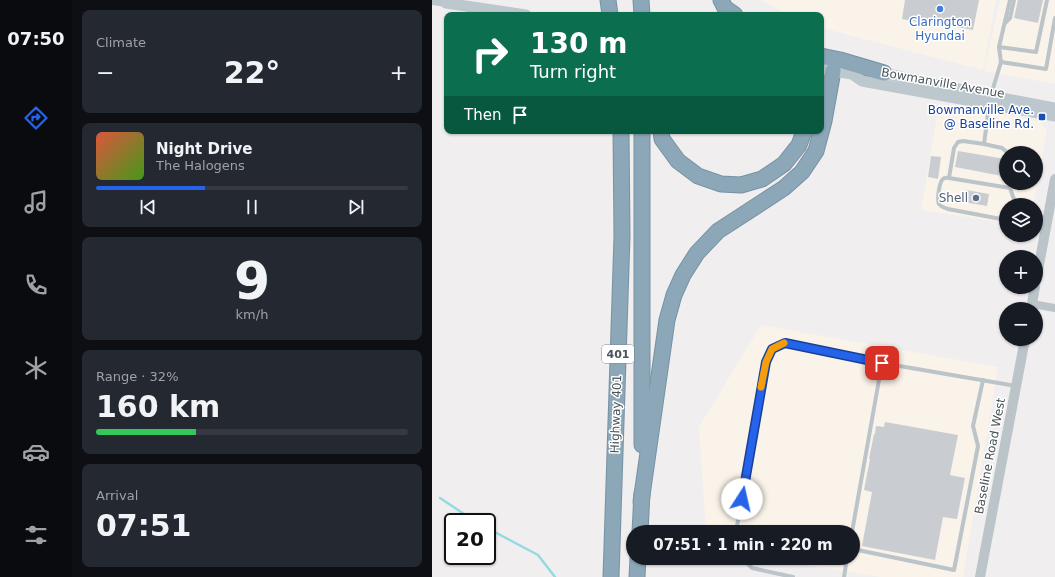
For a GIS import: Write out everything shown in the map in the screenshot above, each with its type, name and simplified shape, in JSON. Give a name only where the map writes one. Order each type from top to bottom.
[{"type":"highway","points":[[608,0],[610,12]]},
{"type":"highway","points":[[616,0],[617,12]]},
{"type":"highway","points":[[641,0],[642,12]]},
{"type":"highway","points":[[720,0],[725,8],[731,12]]},
{"type":"highway","points":[[824,57],[884,73]]},
{"type":"highway","points":[[824,121],[827,70]]},
{"type":"highway","name":"Highway 401","points":[[611,577],[622,236],[621,134]]},
{"type":"highway","name":"Highway 401","points":[[640,525],[642,502],[642,134]]},
{"type":"highway","points":[[661,134],[662,139],[678,161],[698,176],[721,184],[741,185],[762,179],[784,164],[798,145],[803,134]]},
{"type":"highway","points":[[642,502],[667,320],[674,295],[683,275],[697,253],[718,230],[784,188],[802,172],[816,151],[821,134]]},
{"type":"highway","points":[[637,577],[638,565]]},
{"type":"main road","points":[[447,2],[461,3],[510,12]]},
{"type":"main road","name":"Bowmanville Avenue","points":[[827,70],[852,74],[864,71],[884,73],[1055,116]]},
{"type":"main road","name":"Bowmanville Avenue","points":[[852,74],[862,81],[1055,108]]},
{"type":"street","points":[[432,1],[447,2]]},
{"type":"street","points":[[1042,250],[1055,179]]},
{"type":"street","points":[[1043,308],[1055,308]]},
{"type":"street","name":"Baseline Road West","points":[[980,577],[1024,346]]},
{"type":"lane","points":[[984,144],[990,100],[1001,62],[999,47],[1010,0]]},
{"type":"lane","points":[[1005,23],[1010,18],[1014,0]]},
{"type":"lane","points":[[999,47],[1036,52],[1047,0]]},
{"type":"lane","points":[[1001,62],[1046,69],[1055,18]]},
{"type":"lane","points":[[949,178],[954,148],[958,142],[963,141],[999,147]]},
{"type":"lane","points":[[999,184],[945,178],[941,182],[938,199],[939,204],[948,209],[999,219]]},
{"type":"lane","points":[[1043,219],[1047,220]]},
{"type":"lane","points":[[737,525],[766,362],[772,349],[785,343],[882,363],[1016,386]]},
{"type":"lane","points":[[853,525],[882,363]]},
{"type":"lane","points":[[860,550],[954,570],[978,446],[973,426],[983,380]]},
{"type":"lane","points":[[749,565],[752,568],[793,577]]},
{"type":"lane","points":[[844,577],[846,565]]},
{"type":"shaded area","points":[[761,0],[996,0],[983,70],[824,28],[824,12],[783,12]]},
{"type":"shaded area","points":[[1000,0],[1055,0],[1055,84],[984,71]]},
{"type":"shaded area","points":[[939,104],[1041,122],[1047,131],[1043,152],[1043,146],[999,146],[999,190],[1036,190],[1034,198],[999,198],[999,222],[921,210]]},
{"type":"shaded area","points":[[761,325],[998,367],[963,577],[881,577],[807,565],[860,565],[860,525],[706,525],[699,427]]},
{"type":"building","name":"Clarington Hyundai","points":[[905,0],[979,0],[973,30],[902,19]]},
{"type":"building","points":[[1018,0],[1043,0],[1038,23],[1014,18]]},
{"type":"building","points":[[958,151],[999,158],[999,175],[955,167]]},
{"type":"building","points":[[931,156],[941,157],[938,179],[928,177]]},
{"type":"building","name":"Shell","points":[[966,190],[989,194],[987,206],[964,202]]},
{"type":"building","points":[[885,422],[958,435],[950,475],[965,478],[957,519],[943,517],[935,560],[862,546],[872,492],[864,490],[869,459],[876,426],[884,427]]},
{"type":"waterway","points":[[440,498],[462,513]]},
{"type":"waterway","points":[[496,533],[538,555],[555,577]]},
{"type":"slow traffic","points":[[761,387],[766,362],[772,349],[784,343]]},
{"type":"place","name":"Clarington Hyundai","points":[[940,9]]},
{"type":"place","name":"Bowmanville Ave. @ Baseline Rd.","points":[[1042,117]]},
{"type":"place","name":"Shell","points":[[976,198]]},
{"type":"route","points":[[742,499],[766,362],[772,349],[785,343],[882,363]]}]
